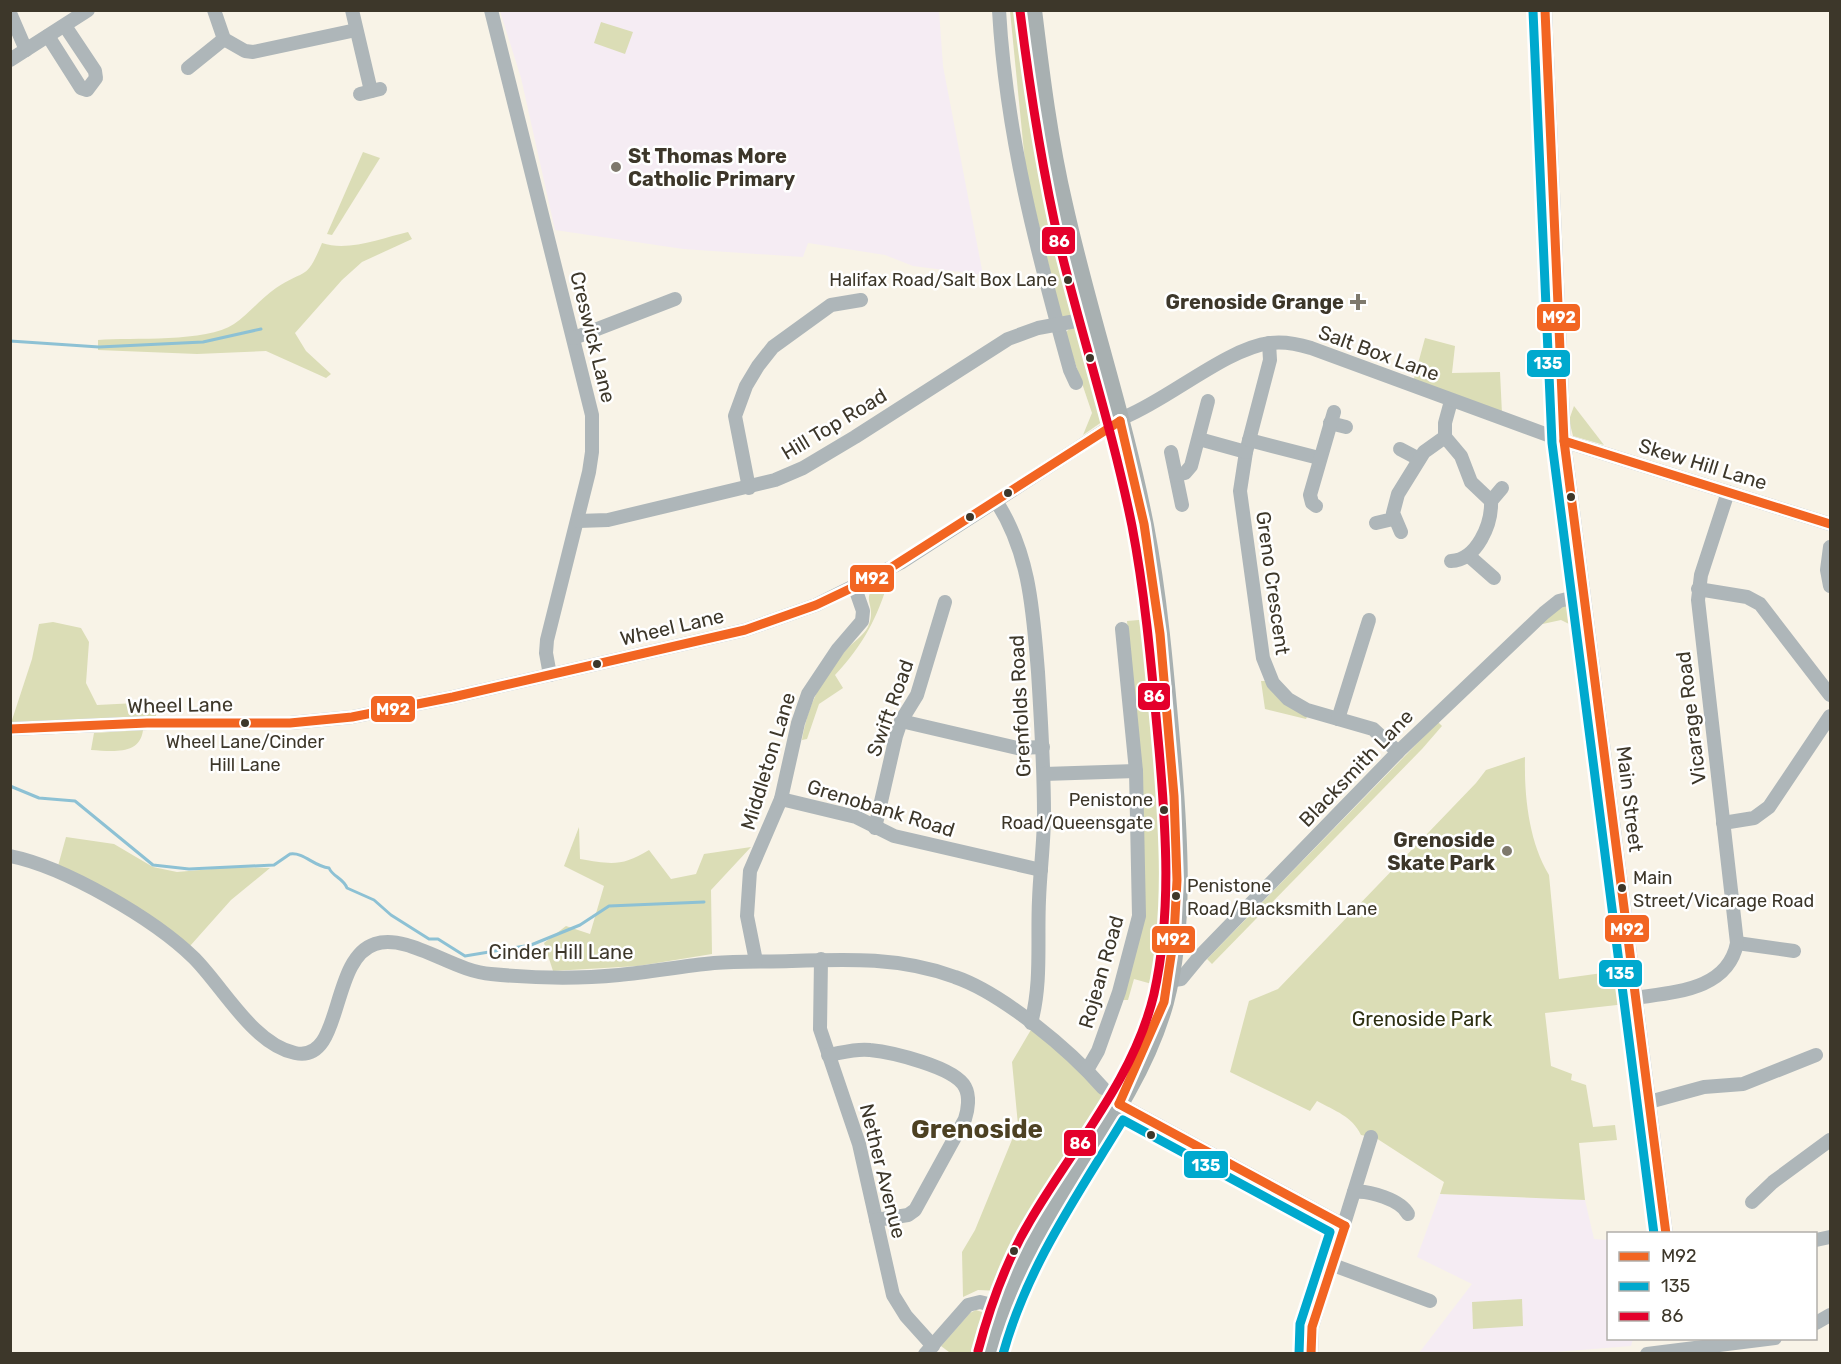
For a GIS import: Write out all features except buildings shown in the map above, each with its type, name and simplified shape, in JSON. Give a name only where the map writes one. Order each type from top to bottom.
[{"type":"highway","points":[[990,1353],[1004,1308],[1024,1258],[1041,1226],[1119,1104],[1154,1030],[1164,1002],[1168,981],[1174,936],[1177,880],[1168,714],[1150,561],[1120,421],[1056,172],[1032,10]]},
{"type":"street","points":[[10,60],[88,10]]},
{"type":"street","points":[[214,10],[224,39],[244,51],[262,52],[356,30]]},
{"type":"street","points":[[351,10],[370,92]]},
{"type":"street","name":"Creswick Lane","points":[[491,10],[588,391],[593,433],[592,452],[578,521],[547,640],[546,653],[550,675]]},
{"type":"street","points":[[999,10],[1009,113],[1018,163],[1041,270],[1076,383]]},
{"type":"street","name":"Main Street","points":[[1545,10],[1564,441],[1666,1232]]},
{"type":"street","points":[[10,13],[26,50]]},
{"type":"street","points":[[48,36],[81,88],[87,90],[96,78],[95,71],[65,26]]},
{"type":"street","points":[[188,68],[224,39]]},
{"type":"street","points":[[574,338],[675,299]]},
{"type":"street","points":[[748,488],[735,426],[737,407],[746,386],[768,353],[785,337],[831,305],[861,300]]},
{"type":"street","name":"Hill Top Road","points":[[578,521],[598,522],[748,488],[803,468],[1008,339],[1038,328],[1092,318]]},
{"type":"street","name":"Salt Box Lane","points":[[1120,421],[1237,354],[1269,343],[1283,342],[1311,348],[1564,441]]},
{"type":"street","name":"Greno Crescent","points":[[1269,343],[1270,360],[1248,446],[1240,491],[1263,658],[1273,683],[1288,699],[1307,711],[1380,732],[1398,752]]},
{"type":"street","points":[[1176,475],[1188,470],[1208,401]]},
{"type":"street","points":[[1451,401],[1445,423],[1445,437],[1455,446],[1471,482],[1491,501]]},
{"type":"street","points":[[1316,506],[1312,503],[1310,495],[1332,417],[1346,427]]},
{"type":"street","name":"Wheel Lane","points":[[10,729],[315,721],[386,710],[746,630],[785,617],[855,588],[902,562],[1120,421]]},
{"type":"street","points":[[1401,532],[1393,519],[1398,494],[1424,452],[1445,437]]},
{"type":"street","points":[[1198,440],[1319,458]]},
{"type":"street","name":"Skew Hill Lane","points":[[1564,441],[1830,524]]},
{"type":"street","points":[[1400,449],[1419,459]]},
{"type":"street","points":[[1170,452],[1182,505]]},
{"type":"street","points":[[1450,561],[1469,556],[1486,526],[1491,501],[1502,488]]},
{"type":"street","name":"Vicarage Road","points":[[1728,492],[1698,589],[1737,943]]},
{"type":"street","name":"Grenfolds Road","points":[[996,501],[1017,540],[1029,584],[1043,747],[1037,995],[1031,1023]]},
{"type":"street","points":[[1376,523],[1393,519]]},
{"type":"street","points":[[1830,547],[1827,570],[1830,586]]},
{"type":"street","points":[[1469,556],[1494,578]]},
{"type":"street","name":"Middleton Lane","points":[[756,962],[747,916],[748,879],[781,799],[798,723],[808,694],[838,650],[862,621],[863,611],[855,588]]},
{"type":"street","points":[[1698,589],[1747,597],[1760,604],[1830,695]]},
{"type":"street","name":"Blacksmith Lane","points":[[1168,981],[1181,979],[1398,752],[1552,605],[1583,595]]},
{"type":"street","name":"Swift Road","points":[[875,828],[902,721],[918,695],[945,602]]},
{"type":"street","points":[[1338,719],[1369,620]]},
{"type":"street","name":"Rojean Road","points":[[1087,1070],[1098,1051],[1111,1016],[1136,934],[1140,895],[1136,771],[1122,629]]},
{"type":"street","points":[[1723,823],[1754,818],[1769,807],[1830,716]]},
{"type":"street","points":[[902,721],[1017,748],[1043,747]]},
{"type":"street","points":[[1044,774],[1136,771]]},
{"type":"street","name":"Grenobank Road","points":[[781,799],[856,817],[875,828],[905,839],[1041,870]]},
{"type":"street","name":"Cinder Hill Lane","points":[[10,856],[48,867],[150,923],[192,956],[261,1036],[276,1046],[303,1054],[310,1053],[324,1043],[347,975],[362,954],[375,944],[391,942],[411,946],[450,965],[489,974],[608,976],[695,965],[821,959],[879,959],[939,971],[974,984],[1031,1023],[1087,1070],[1103,1088]]},
{"type":"street","points":[[1635,998],[1708,982],[1728,967],[1737,943],[1794,951]]},
{"type":"street","name":"Nether Avenue","points":[[821,959],[820,1029],[859,1144],[893,1295],[929,1349]]},
{"type":"street","points":[[828,1055],[864,1049],[886,1053],[940,1069],[953,1075],[965,1087],[968,1104],[965,1119],[915,1210],[908,1215],[876,1220]]},
{"type":"street","points":[[1649,1102],[1704,1087],[1743,1084],[1816,1055]]},
{"type":"street","points":[[1119,1104],[1346,1226]]},
{"type":"street","points":[[1311,1353],[1312,1327],[1346,1226],[1371,1137]]},
{"type":"street","points":[[1752,1202],[1773,1182],[1830,1140]]},
{"type":"street","points":[[1354,1192],[1366,1192],[1399,1204],[1408,1214]]},
{"type":"street","points":[[1333,1265],[1430,1301]]},
{"type":"street","points":[[929,1349],[968,1305],[980,1302],[1004,1308]]},
{"type":"street","points":[[1647,1353],[1754,1340]]},
{"type":"shaded area","points":[[500,11],[939,11],[943,66],[983,275],[913,266],[885,255],[808,243],[803,257],[683,249],[555,230],[521,78]]},
{"type":"shaded area","points":[[1440,1194],[1585,1200],[1594,1239],[1607,1240],[1607,1340],[1633,1340],[1631,1346],[1530,1354],[1419,1353],[1472,1284],[1417,1257]]},
{"type":"green space","points":[[1010,11],[1027,11],[1084,314],[1062,320],[1026,172]]},
{"type":"green space","points":[[601,22],[633,32],[625,54],[594,43]]},
{"type":"green space","points":[[363,152],[380,158],[332,235],[327,234]]},
{"type":"green space","points":[[408,232],[412,239],[362,262],[342,280],[295,333],[306,351],[331,374],[326,378],[266,351],[197,354],[98,350],[98,340],[188,337],[222,330],[234,324],[276,288],[304,273],[312,264],[322,243],[354,245]]},
{"type":"green space","points":[[1083,325],[1090,335],[1090,356],[1103,390],[1109,417],[1083,435],[1092,413],[1065,333],[1069,329]]},
{"type":"green space","points":[[1425,338],[1455,346],[1452,373],[1500,372],[1502,414],[1413,382]]},
{"type":"green space","points":[[1574,406],[1604,445],[1573,436],[1569,420]]},
{"type":"green space","points":[[889,579],[868,631],[854,653],[835,675],[843,688],[819,704],[807,739],[802,740],[817,692],[846,650],[868,627],[871,618],[869,596],[878,585]]},
{"type":"green space","points":[[1571,602],[1580,608],[1583,631],[1561,620],[1538,625],[1556,607]]},
{"type":"green space","points":[[1150,619],[1165,804],[1166,928],[1159,986],[1134,979],[1128,1000],[1121,1000],[1144,849],[1127,621]]},
{"type":"green space","points":[[53,622],[81,628],[89,642],[86,683],[97,705],[156,702],[156,718],[11,723],[32,659],[39,624]]},
{"type":"green space","points":[[1261,681],[1265,681],[1279,699],[1307,717],[1306,719],[1265,709]]},
{"type":"green space","points":[[1438,722],[1442,726],[1422,749],[1212,964],[1207,959]]},
{"type":"green space","points":[[143,730],[141,738],[131,748],[115,751],[91,750],[94,733]]},
{"type":"green space","name":"Grenoside Park","points":[[1525,757],[1532,833],[1549,875],[1559,979],[1624,970],[1626,1004],[1545,1013],[1551,1066],[1572,1074],[1571,1080],[1586,1085],[1593,1127],[1615,1125],[1617,1140],[1579,1143],[1585,1200],[1440,1194],[1444,1182],[1376,1138],[1361,1135],[1353,1123],[1336,1111],[1317,1101],[1310,1111],[1230,1072],[1249,1001],[1278,989],[1486,770]]},
{"type":"green space","points":[[579,827],[580,859],[616,863],[649,850],[671,879],[696,874],[704,854],[751,847],[711,890],[712,954],[638,966],[553,971],[544,943],[566,926],[590,934],[604,886],[564,866]]},
{"type":"green space","points":[[66,837],[114,844],[153,867],[177,872],[235,867],[270,868],[231,900],[190,946],[58,866]]},
{"type":"green space","points":[[1032,1028],[1089,1077],[1106,1098],[1109,1107],[1014,1252],[1000,1291],[978,1290],[963,1297],[962,1252],[975,1230],[1018,1125],[1012,1062]]},
{"type":"green space","points":[[1522,1299],[1523,1326],[1473,1329],[1472,1302]]},
{"type":"green space","points":[[976,1310],[982,1312],[988,1319],[977,1353],[949,1352],[941,1346],[970,1313]]},
{"type":"waterway","points":[[10,341],[99,347],[203,342],[261,329]]},
{"type":"waterway","points":[[10,786],[39,798],[75,801],[153,865],[189,869],[274,865],[290,854],[300,855],[329,868],[347,888],[374,900],[391,915],[429,939],[438,939],[465,956],[531,945],[580,925],[609,906],[704,902]]},
{"type":"transit line","name":"M92","points":[[1545,10],[1564,441],[1666,1232]]},
{"type":"transit line","name":"86","points":[[978,1351],[1000,1284],[1021,1236],[1101,1112],[1132,1055],[1145,1025],[1160,964],[1166,871],[1162,779],[1137,553],[1116,456],[1060,247],[1037,130],[1020,11]]},
{"type":"transit line","name":"135","points":[[1533,11],[1552,443],[1654,1232]]},
{"type":"transit line","name":"M92","points":[[10,729],[147,723],[290,723],[352,717],[453,697],[745,630],[816,605],[881,574],[1120,421]]},
{"type":"transit line","name":"M92","points":[[1119,1104],[1164,1002],[1174,936],[1177,880],[1174,796],[1160,634],[1144,524],[1120,421]]},
{"type":"transit line","name":"M92","points":[[1564,441],[1830,524]]},
{"type":"transit line","name":"M92","points":[[1119,1104],[1345,1226]]},
{"type":"transit line","name":"135","points":[[1003,1354],[1025,1291],[1039,1262],[1071,1204],[1123,1120],[1330,1232],[1300,1324],[1299,1354]]},
{"type":"transit line","name":"M92","points":[[1311,1354],[1312,1327],[1345,1226]]},
{"type":"place","name":"St Thomas More Catholic Primary","points":[[616,167]]},
{"type":"place","name":"Halifax Road/Salt Box Lane","points":[[1068,280]]},
{"type":"place","name":"Grenoside Grange","points":[[1358,302]]},
{"type":"place","name":"Wheel Lane/Cinder Hill Lane","points":[[245,723]]},
{"type":"place","name":"Penistone Road/Queensgate","points":[[1164,810]]},
{"type":"place","name":"Grenoside Skate Park","points":[[1507,851]]},
{"type":"place","name":"Main Street/Vicarage Road","points":[[1622,888]]},
{"type":"place","name":"Penistone Road/Blacksmith Lane","points":[[1176,896]]},
{"type":"district","name":"Grenoside","points":[[977,1129]]}]
